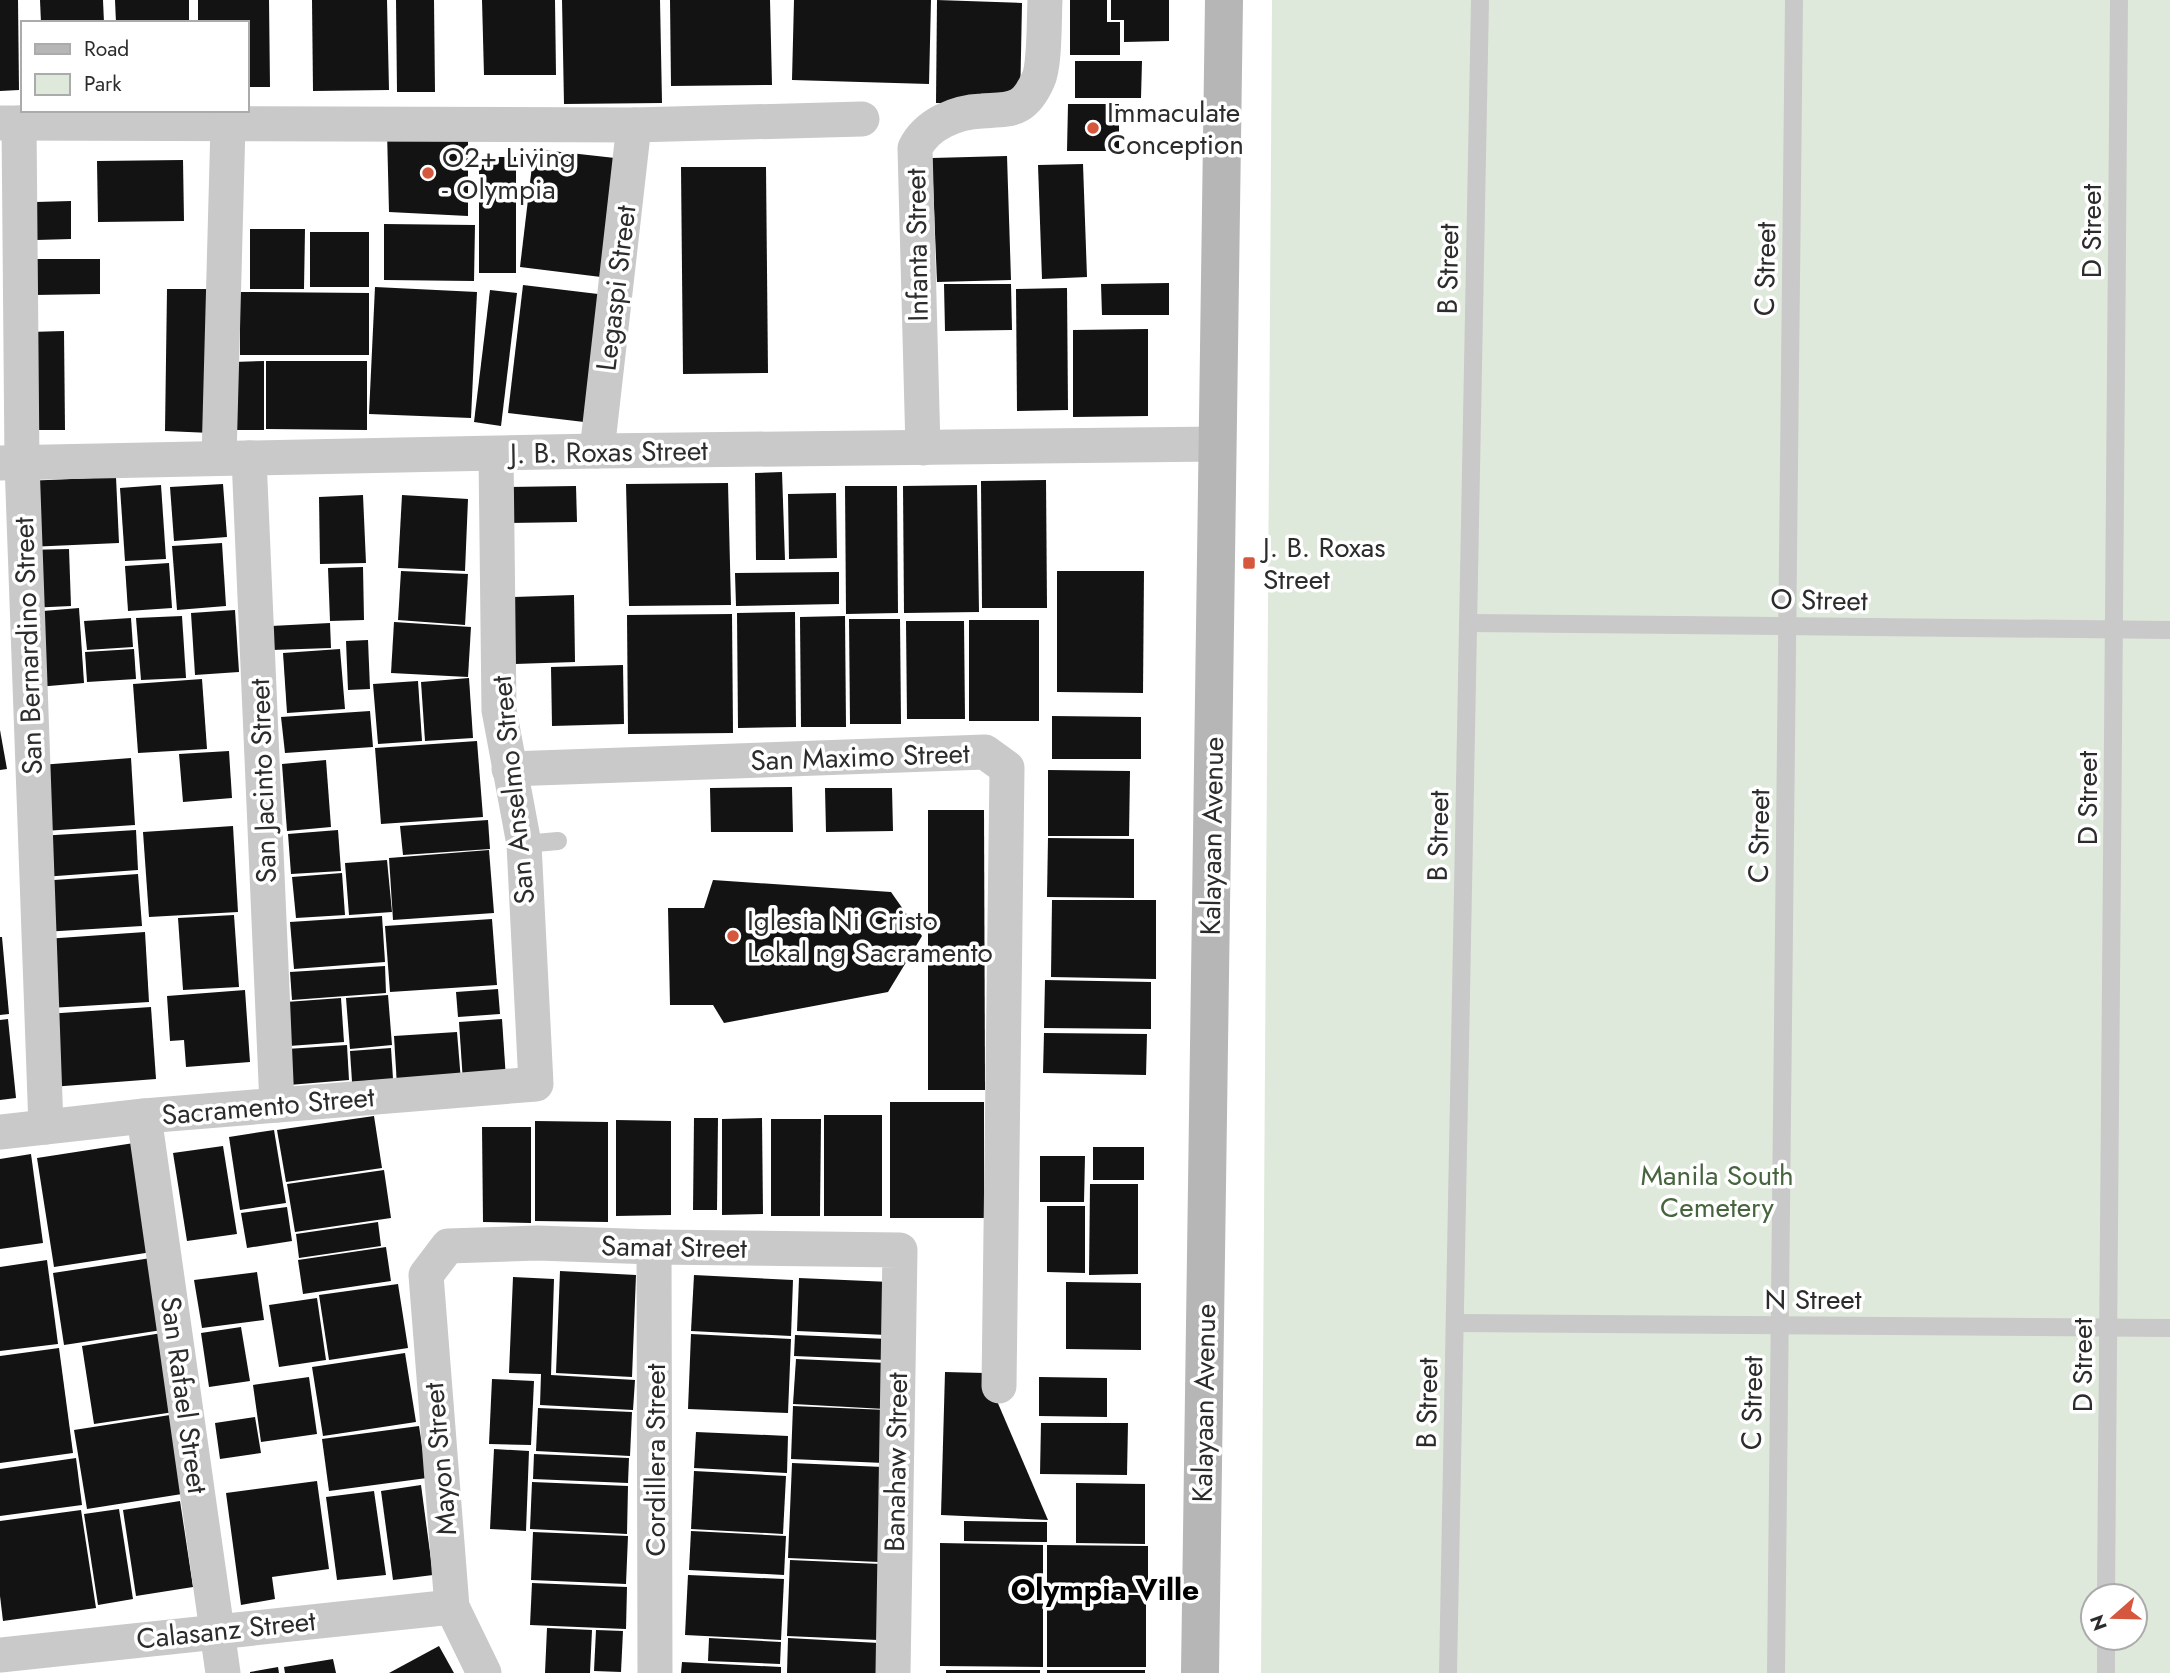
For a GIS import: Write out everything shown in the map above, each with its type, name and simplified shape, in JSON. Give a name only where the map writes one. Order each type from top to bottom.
[{"type":"main road","name":"Kalayaan Avenue","points":[[1200,1673],[1224,0]]},
{"type":"street","name":"Infanta Street","points":[[923,448],[915,148],[920,137],[949,118],[972,111],[1008,109],[1019,106],[1028,97],[1040,77],[1045,0]]},
{"type":"street","points":[[10,123],[634,125],[862,119]]},
{"type":"street","name":"San Bernardino Street","points":[[10,123],[11,463],[46,1127]]},
{"type":"street","name":"San Jacinto Street","points":[[228,125],[234,458],[277,1105]]},
{"type":"street","name":"Legaspi Street","points":[[597,451],[634,125]]},
{"type":"street","name":"J. B. Roxas Street","points":[[11,463],[597,451],[1218,444]]},
{"type":"street","name":"San Anselmo Street","points":[[496,454],[499,710],[509,769],[541,842],[536,1084]]},
{"type":"street","name":"San Maximo Street","points":[[509,769],[985,752],[1007,768],[999,1386]]},
{"type":"street","name":"Sacramento Street","points":[[0,1132],[144,1116],[536,1084]]},
{"type":"street","name":"San Rafael Street","points":[[144,1116],[223,1673]]},
{"type":"street","name":"Samat Street","points":[[448,1246],[537,1243],[900,1250]]},
{"type":"street","name":"Mayon Street","points":[[448,1246],[426,1275],[452,1607],[484,1673]]},
{"type":"street","name":"Cordillera Street","points":[[654,1247],[655,1673]]},
{"type":"street","name":"Banahaw Street","points":[[893,1673],[900,1250]]},
{"type":"street","name":"Calasanz Street","points":[[0,1655],[452,1607]]},
{"type":"lane","name":"B Street","points":[[1448,1673],[1480,0]]},
{"type":"lane","name":"C Street","points":[[1776,1673],[1794,0]]},
{"type":"lane","name":"D Street","points":[[2106,1582],[2119,0]]},
{"type":"lane","name":"O Street","points":[[1468,623],[2170,630]]},
{"type":"lane","name":"N Street","points":[[1455,1322],[2170,1328]]},
{"type":"lane","points":[[2106,1652],[2106,1673]]},
{"type":"green space","name":"Manila South Cemetery","points":[[1272,0],[2170,0],[2170,1673],[1261,1673]]},
{"type":"building","points":[[0,0],[18,0],[19,90],[0,91]]},
{"type":"building","points":[[40,0],[103,0],[104,21],[41,21]]},
{"type":"building","points":[[115,0],[189,0],[189,21],[116,21]]},
{"type":"building","points":[[198,0],[269,0],[270,87],[248,87],[248,21],[198,21]]},
{"type":"building","points":[[312,0],[387,0],[389,90],[313,91]]},
{"type":"building","points":[[396,0],[434,0],[435,92],[397,92]]},
{"type":"building","points":[[482,0],[555,0],[556,75],[484,75]]},
{"type":"building","points":[[562,0],[660,0],[662,103],[564,104]]},
{"type":"building","points":[[670,0],[770,0],[772,85],[671,86]]},
{"type":"building","points":[[794,0],[931,0],[929,84],[792,80]]},
{"type":"building","points":[[937,0],[1022,3],[1020,105],[936,103]]},
{"type":"building","points":[[1070,0],[1107,0],[1107,22],[1120,22],[1120,55],[1070,55]]},
{"type":"building","points":[[1111,0],[1169,0],[1169,41],[1124,42],[1124,20],[1111,20]]},
{"type":"building","points":[[1075,61],[1142,61],[1141,98],[1075,98]]},
{"type":"building","name":"Immaculate Conception","points":[[1068,104],[1119,104],[1119,151],[1067,151]]},
{"type":"building","name":"O2+ Living - Olympia","points":[[387,131],[468,134],[468,216],[389,212]]},
{"type":"building","points":[[534,149],[615,158],[601,277],[520,267]]},
{"type":"building","points":[[1007,156],[1011,280],[937,282],[932,158]]},
{"type":"building","points":[[479,157],[516,157],[516,273],[479,273]]},
{"type":"building","points":[[183,160],[184,221],[98,222],[97,161]]},
{"type":"building","points":[[1083,164],[1087,277],[1042,279],[1038,165]]},
{"type":"building","points":[[681,167],[766,167],[768,373],[683,374]]},
{"type":"building","points":[[71,201],[71,239],[36,240],[36,202]]},
{"type":"building","points":[[384,224],[475,225],[474,281],[384,280]]},
{"type":"building","points":[[250,229],[305,229],[304,289],[250,289]]},
{"type":"building","points":[[310,232],[369,232],[369,287],[310,287]]},
{"type":"building","points":[[34,259],[100,259],[100,294],[34,295]]},
{"type":"building","points":[[1169,283],[1169,315],[1102,315],[1101,284]]},
{"type":"building","points":[[944,284],[1011,284],[1012,330],[945,331]]},
{"type":"building","points":[[523,285],[598,294],[584,422],[508,413]]},
{"type":"building","points":[[375,287],[477,292],[471,418],[369,414]]},
{"type":"building","points":[[1067,288],[1068,410],[1017,411],[1016,289]]},
{"type":"building","points":[[167,289],[214,289],[211,433],[165,431]]},
{"type":"building","points":[[490,290],[517,293],[501,426],[474,422]]},
{"type":"building","points":[[240,292],[369,293],[369,355],[240,355]]},
{"type":"building","points":[[1148,329],[1148,416],[1073,417],[1073,330]]},
{"type":"building","points":[[64,331],[65,430],[30,430],[30,332]]},
{"type":"building","points":[[264,361],[264,430],[233,430],[233,362]]},
{"type":"building","points":[[266,361],[367,361],[367,430],[266,429]]},
{"type":"building","points":[[782,472],[785,560],[756,560],[755,473]]},
{"type":"building","points":[[116,477],[119,543],[28,547],[25,481]]},
{"type":"building","points":[[1046,480],[1047,608],[982,608],[981,481]]},
{"type":"building","points":[[728,483],[731,605],[629,606],[626,484]]},
{"type":"building","points":[[223,484],[227,537],[174,541],[170,487]]},
{"type":"building","points":[[161,485],[166,559],[125,561],[120,488]]},
{"type":"building","points":[[977,485],[979,612],[904,613],[903,486]]},
{"type":"building","points":[[576,486],[577,522],[507,523],[506,487]]},
{"type":"building","points":[[845,486],[897,486],[898,613],[846,614]]},
{"type":"building","points":[[836,493],[837,558],[789,559],[788,494]]},
{"type":"building","points":[[363,495],[366,563],[320,564],[319,497]]},
{"type":"building","points":[[402,495],[468,499],[465,571],[398,568]]},
{"type":"building","points":[[222,543],[226,606],[177,610],[172,546]]},
{"type":"building","points":[[69,549],[71,606],[28,608],[26,550]]},
{"type":"building","points":[[169,563],[172,608],[128,611],[125,566]]},
{"type":"building","points":[[363,567],[364,620],[330,621],[328,568]]},
{"type":"building","points":[[401,571],[468,574],[465,625],[398,620]]},
{"type":"building","points":[[1057,571],[1144,571],[1143,693],[1057,692]]},
{"type":"building","points":[[839,572],[839,604],[736,606],[735,573]]},
{"type":"building","points":[[574,595],[575,662],[515,664],[514,597]]},
{"type":"building","points":[[79,608],[84,683],[37,687],[31,612]]},
{"type":"building","points":[[235,610],[239,672],[195,675],[191,613]]},
{"type":"building","points":[[795,612],[796,727],[738,728],[737,613]]},
{"type":"building","points":[[732,614],[733,733],[628,734],[627,615]]},
{"type":"building","points":[[182,616],[186,678],[141,680],[136,618]]},
{"type":"building","points":[[845,616],[846,727],[801,727],[800,617]]},
{"type":"building","points":[[131,618],[133,647],[87,650],[84,621]]},
{"type":"building","points":[[849,619],[900,619],[901,724],[850,724]]},
{"type":"building","points":[[969,620],[1039,620],[1039,721],[969,721]]},
{"type":"building","points":[[906,621],[964,621],[965,719],[907,719]]},
{"type":"building","points":[[394,622],[471,627],[468,677],[391,673]]},
{"type":"building","points":[[330,623],[331,648],[272,650],[271,626]]},
{"type":"building","points":[[368,640],[370,689],[348,690],[346,641]]},
{"type":"building","points":[[134,649],[136,679],[87,682],[85,652]]},
{"type":"building","points":[[340,649],[345,709],[287,713],[283,653]]},
{"type":"building","points":[[623,665],[624,724],[552,726],[551,667]]},
{"type":"building","points":[[469,678],[473,738],[425,741],[421,682]]},
{"type":"building","points":[[202,679],[207,749],[138,753],[133,684]]},
{"type":"building","points":[[418,681],[422,741],[378,744],[373,684]]},
{"type":"building","points":[[370,711],[373,747],[285,753],[281,717]]},
{"type":"building","points":[[1052,716],[1141,717],[1141,759],[1052,759]]},
{"type":"building","points":[[0,730],[7,769],[0,770]]},
{"type":"building","points":[[477,741],[483,817],[381,824],[375,748]]},
{"type":"building","points":[[229,751],[232,798],[183,802],[179,754]]},
{"type":"building","points":[[131,758],[135,825],[44,831],[40,765]]},
{"type":"building","points":[[326,760],[331,827],[287,831],[282,764]]},
{"type":"building","points":[[1048,770],[1130,771],[1129,836],[1048,836]]},
{"type":"building","points":[[792,787],[793,832],[711,832],[710,788]]},
{"type":"building","points":[[825,788],[892,788],[893,831],[826,832]]},
{"type":"building","points":[[928,810],[984,810],[985,1090],[928,1090]]},
{"type":"building","points":[[488,820],[490,849],[403,855],[400,826]]},
{"type":"building","points":[[233,826],[238,912],[149,917],[143,832]]},
{"type":"building","points":[[136,830],[138,870],[43,877],[39,836]]},
{"type":"building","points":[[338,830],[341,871],[291,874],[288,834]]},
{"type":"building","points":[[1048,838],[1134,839],[1134,898],[1047,897]]},
{"type":"building","points":[[489,850],[494,913],[393,920],[389,858]]},
{"type":"building","points":[[387,860],[392,912],[349,915],[345,863]]},
{"type":"building","points":[[342,873],[345,915],[296,918],[292,877]]},
{"type":"building","points":[[138,874],[142,926],[43,932],[40,881]]},
{"type":"building","points":[[713,880],[891,892],[922,936],[888,992],[724,1023],[713,1005],[670,1005],[668,908],[704,908]]},
{"type":"building","points":[[1052,900],[1156,900],[1156,979],[1051,977]]},
{"type":"building","points":[[234,915],[239,987],[183,990],[178,918]]},
{"type":"building","points":[[382,916],[385,962],[294,969],[290,922]]},
{"type":"building","points":[[492,919],[497,985],[390,992],[385,926]]},
{"type":"building","points":[[145,932],[149,1002],[50,1008],[45,939]]},
{"type":"building","points":[[0,937],[9,1014],[0,1015]]},
{"type":"building","points":[[385,966],[386,993],[292,1000],[290,972]]},
{"type":"building","points":[[1045,980],[1151,982],[1151,1029],[1044,1028]]},
{"type":"building","points":[[498,989],[500,1014],[458,1017],[456,992]]},
{"type":"building","points":[[245,990],[250,1062],[186,1067],[184,1040],[170,1041],[167,996]]},
{"type":"building","points":[[388,995],[392,1045],[350,1049],[346,998]]},
{"type":"building","points":[[341,998],[344,1042],[289,1046],[286,1002]]},
{"type":"building","points":[[151,1007],[156,1079],[51,1087],[46,1014]]},
{"type":"building","points":[[8,1019],[16,1098],[0,1100],[0,1020]]},
{"type":"building","points":[[502,1019],[506,1079],[463,1082],[459,1022]]},
{"type":"building","points":[[457,1032],[461,1081],[397,1086],[394,1036]]},
{"type":"building","points":[[1044,1033],[1147,1034],[1146,1075],[1043,1073]]},
{"type":"building","points":[[347,1045],[349,1080],[289,1085],[287,1049]]},
{"type":"building","points":[[391,1048],[393,1079],[352,1082],[350,1051]]},
{"type":"building","points":[[890,1102],[984,1102],[984,1218],[890,1218]]},
{"type":"building","points":[[824,1115],[882,1115],[882,1216],[824,1216]]},
{"type":"building","points":[[374,1116],[382,1168],[286,1182],[277,1130]]},
{"type":"building","points":[[694,1118],[718,1118],[717,1210],[693,1210]]},
{"type":"building","points":[[762,1118],[763,1214],[722,1215],[722,1119]]},
{"type":"building","points":[[771,1119],[821,1119],[820,1216],[771,1216]]},
{"type":"building","points":[[616,1120],[671,1121],[671,1215],[616,1216]]},
{"type":"building","points":[[535,1121],[608,1122],[608,1222],[535,1221]]},
{"type":"building","points":[[482,1127],[531,1127],[531,1223],[483,1222]]},
{"type":"building","points":[[274,1130],[286,1203],[240,1210],[229,1137]]},
{"type":"building","points":[[134,1143],[152,1252],[54,1267],[37,1158]]},
{"type":"building","points":[[223,1146],[237,1234],[187,1241],[173,1153]]},
{"type":"building","points":[[1093,1147],[1144,1147],[1144,1180],[1093,1180]]},
{"type":"building","points":[[31,1154],[43,1243],[0,1249],[0,1159]]},
{"type":"building","points":[[1040,1156],[1085,1156],[1084,1202],[1040,1202]]},
{"type":"building","points":[[384,1170],[391,1218],[295,1232],[287,1184]]},
{"type":"building","points":[[1090,1184],[1138,1184],[1138,1274],[1089,1275]]},
{"type":"building","points":[[1047,1206],[1085,1206],[1085,1273],[1047,1272]]},
{"type":"building","points":[[287,1207],[292,1241],[247,1248],[241,1213]]},
{"type":"building","points":[[378,1222],[381,1246],[299,1258],[296,1234]]},
{"type":"building","points":[[386,1247],[391,1281],[303,1294],[298,1260]]},
{"type":"building","points":[[151,1258],[162,1330],[64,1345],[53,1273]]},
{"type":"building","points":[[47,1260],[58,1344],[0,1351],[0,1267]]},
{"type":"building","points":[[560,1271],[636,1275],[632,1377],[556,1373]]},
{"type":"building","points":[[257,1272],[264,1320],[202,1328],[194,1280]]},
{"type":"building","points":[[694,1275],[793,1280],[791,1336],[691,1331]]},
{"type":"building","points":[[513,1277],[554,1279],[551,1375],[635,1380],[633,1410],[540,1405],[541,1374],[509,1373]]},
{"type":"building","points":[[799,1278],[890,1282],[887,1335],[797,1331]]},
{"type":"building","points":[[1066,1282],[1141,1283],[1141,1350],[1066,1349]]},
{"type":"building","points":[[398,1284],[408,1348],[329,1360],[319,1295]]},
{"type":"building","points":[[317,1298],[326,1360],[279,1367],[269,1305]]},
{"type":"building","points":[[241,1327],[250,1381],[209,1387],[201,1333]]},
{"type":"building","points":[[162,1333],[174,1412],[94,1424],[82,1346]]},
{"type":"building","points":[[691,1334],[791,1339],[788,1413],[688,1409]]},
{"type":"building","points":[[795,1335],[888,1339],[887,1360],[794,1356]]},
{"type":"building","points":[[59,1348],[73,1453],[0,1463],[0,1356]]},
{"type":"building","points":[[405,1353],[416,1422],[323,1436],[312,1367]]},
{"type":"building","points":[[796,1359],[887,1363],[885,1409],[793,1404]]},
{"type":"building","points":[[945,1372],[985,1373],[1048,1520],[941,1515]]},
{"type":"building","points":[[309,1377],[317,1434],[261,1442],[253,1385]]},
{"type":"building","points":[[1039,1377],[1107,1378],[1107,1417],[1039,1416]]},
{"type":"building","points":[[492,1379],[534,1381],[531,1445],[489,1444]]},
{"type":"building","points":[[793,1406],[887,1410],[884,1463],[791,1459]]},
{"type":"building","points":[[538,1408],[632,1412],[630,1456],[536,1451]]},
{"type":"building","points":[[170,1415],[182,1494],[87,1509],[74,1430]]},
{"type":"building","points":[[255,1417],[261,1453],[220,1459],[215,1423]]},
{"type":"building","points":[[1041,1423],[1128,1423],[1127,1475],[1040,1474]]},
{"type":"building","points":[[419,1426],[427,1478],[329,1491],[322,1439]]},
{"type":"building","points":[[696,1432],[788,1436],[787,1473],[694,1468]]},
{"type":"building","points":[[494,1449],[529,1451],[526,1531],[490,1529]]},
{"type":"building","points":[[534,1454],[629,1458],[628,1483],[533,1479]]},
{"type":"building","points":[[76,1458],[82,1505],[0,1516],[0,1469]]},
{"type":"building","points":[[792,1463],[883,1467],[879,1562],[788,1558]]},
{"type":"building","points":[[694,1471],[786,1476],[783,1534],[691,1529]]},
{"type":"building","points":[[317,1481],[329,1569],[272,1577],[275,1599],[241,1605],[226,1493]]},
{"type":"building","points":[[532,1482],[628,1486],[627,1534],[530,1529]]},
{"type":"building","points":[[1076,1483],[1145,1484],[1145,1544],[1076,1543]]},
{"type":"building","points":[[421,1485],[433,1575],[393,1580],[381,1491]]},
{"type":"building","points":[[374,1491],[386,1575],[337,1580],[326,1497]]},
{"type":"building","points":[[180,1501],[193,1587],[136,1596],[123,1510]]},
{"type":"building","points":[[119,1509],[133,1599],[98,1605],[84,1514]]},
{"type":"building","points":[[81,1510],[96,1608],[3,1621],[0,1596],[0,1521]]},
{"type":"building","points":[[964,1521],[1047,1522],[1047,1542],[964,1541]]},
{"type":"building","points":[[691,1531],[786,1536],[784,1575],[689,1570]]},
{"type":"building","points":[[533,1532],[628,1536],[626,1584],[531,1580]]},
{"type":"building","points":[[940,1543],[1043,1545],[1043,1667],[940,1666]]},
{"type":"building","points":[[1047,1545],[1148,1546],[1148,1593],[1047,1591]]},
{"type":"building","points":[[790,1560],[881,1564],[878,1640],[787,1636]]},
{"type":"building","points":[[688,1575],[784,1579],[781,1640],[685,1635]]},
{"type":"building","points":[[532,1583],[627,1587],[626,1629],[530,1625]]},
{"type":"building","points":[[1047,1595],[1146,1595],[1146,1667],[1047,1667]]},
{"type":"building","points":[[547,1628],[592,1630],[590,1673],[545,1673]]},
{"type":"building","points":[[596,1630],[623,1631],[621,1672],[594,1671]]},
{"type":"building","points":[[709,1638],[781,1642],[780,1664],[708,1661]]},
{"type":"building","points":[[788,1638],[879,1643],[878,1673],[787,1673]]},
{"type":"building","points":[[439,1646],[454,1673],[389,1673]]},
{"type":"building","points":[[333,1659],[336,1673],[285,1673],[284,1667]]},
{"type":"building","points":[[682,1662],[781,1667],[781,1673],[681,1673]]},
{"type":"building","points":[[278,1667],[279,1673],[250,1673],[250,1672]]},
{"type":"building","points":[[946,1670],[1040,1670],[1040,1673],[946,1673]]},
{"type":"building","points":[[1047,1670],[1145,1670],[1145,1673],[1047,1673]]},
{"type":"place","name":"Immaculate Conception","points":[[1093,128]]},
{"type":"place","name":"O2+ Living - Olympia","points":[[428,173]]},
{"type":"place","name":"J. B. Roxas Street","points":[[1249,563]]},
{"type":"place","name":"Iglesia Ni Cristo Lokal ng Sacramento","points":[[733,936]]},
{"type":"district","name":"Olympia Ville","points":[[1105,1589]]}]
